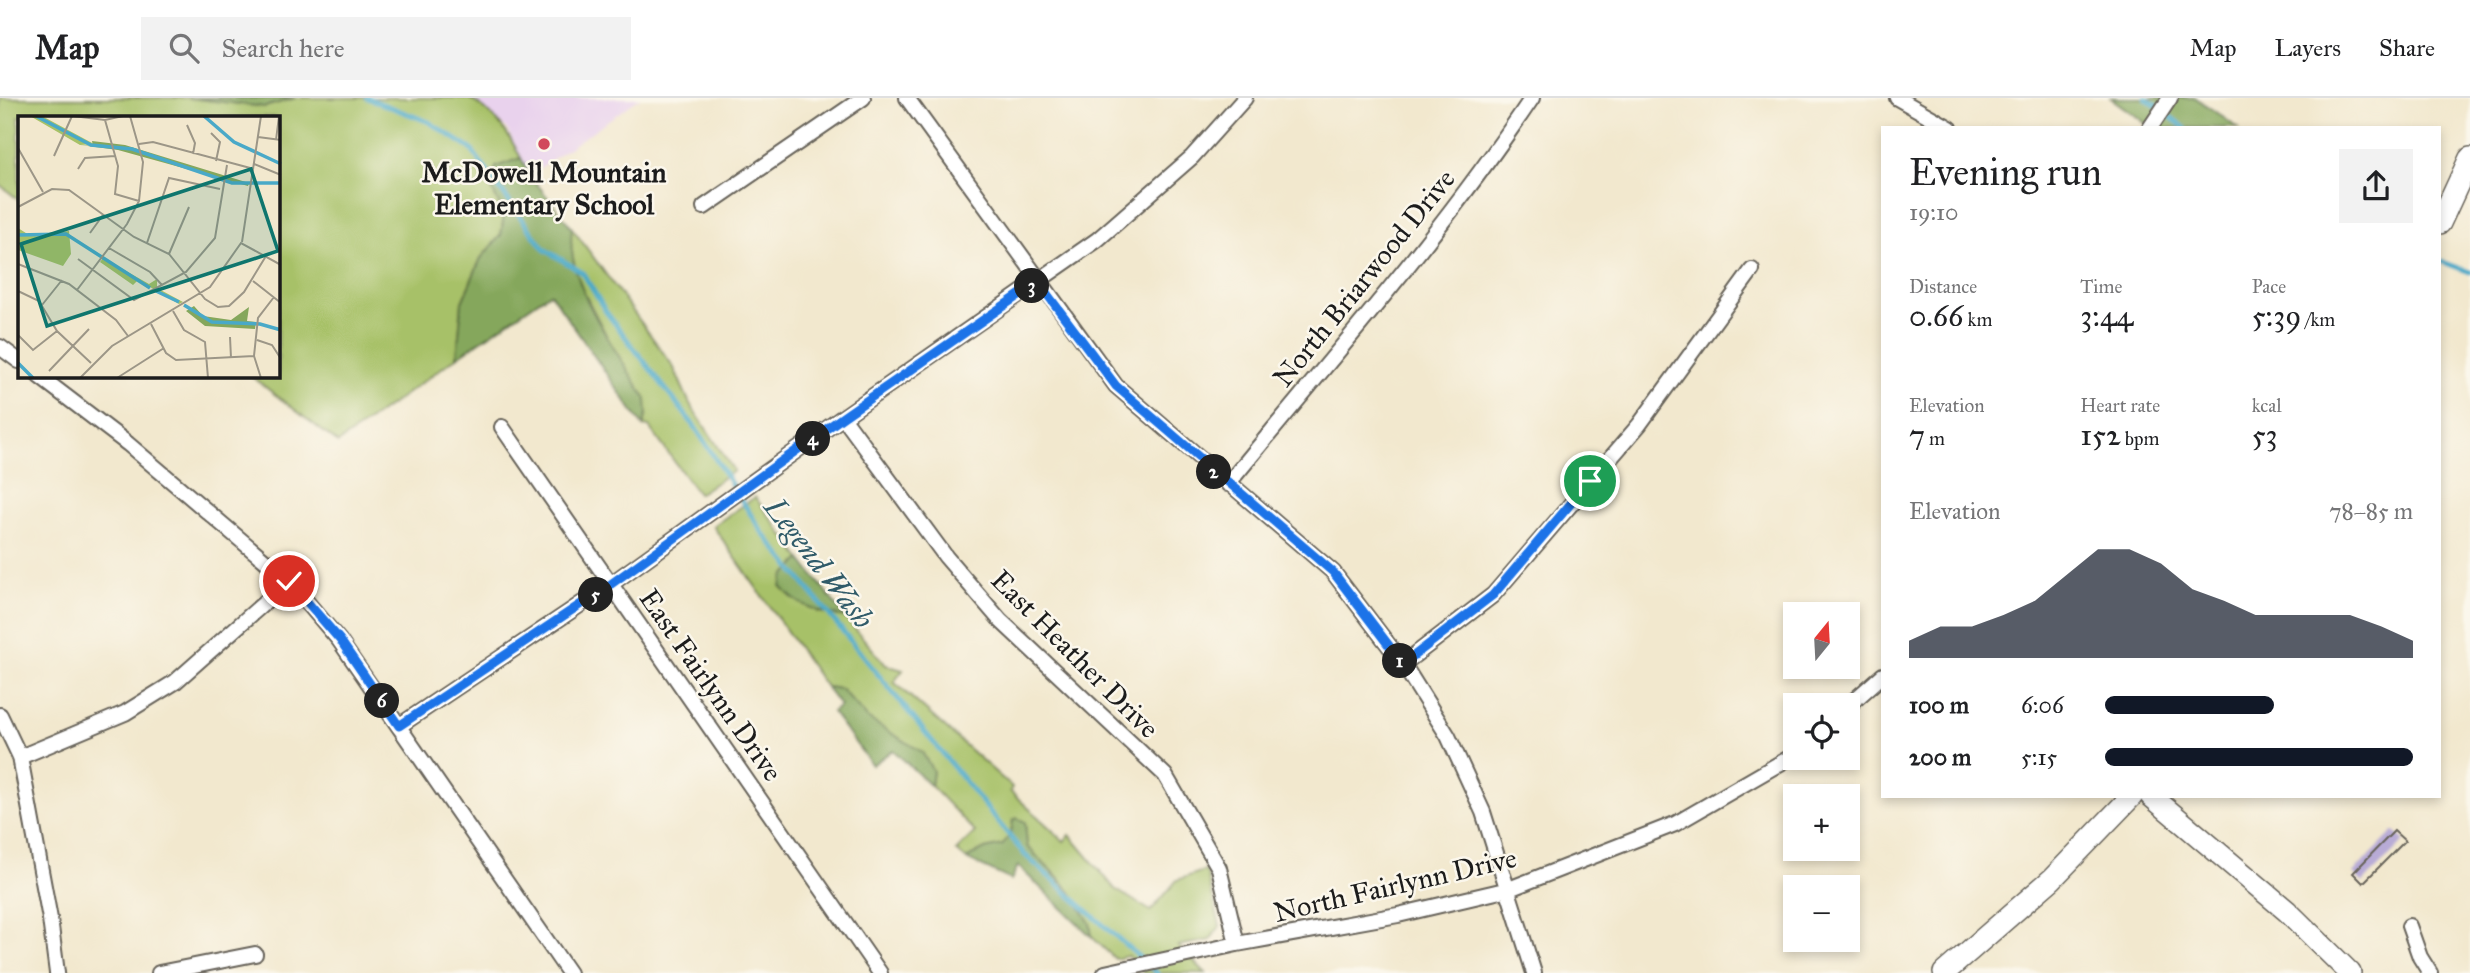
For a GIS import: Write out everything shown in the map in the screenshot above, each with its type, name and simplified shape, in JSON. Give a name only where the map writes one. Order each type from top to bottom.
[{"type":"main road","points":[[2441,221],[2470,158]]},
{"type":"main road","points":[[1944,973],[2052,879],[2130,798]]},
{"type":"main road","points":[[2153,798],[2287,911],[2350,973]]},
{"type":"street","points":[[704,207],[863,98]]},
{"type":"street","points":[[906,98],[1116,386],[1333,572],[1403,664],[1448,736],[1483,812],[1534,973]]},
{"type":"street","points":[[399,726],[611,584],[843,417],[1097,240],[1192,157],[1245,98]]},
{"type":"street","name":"North Briarwood Drive","points":[[1228,484],[1445,219],[1492,158],[1532,98]]},
{"type":"street","points":[[1897,98],[1946,126]]},
{"type":"street","points":[[2151,126],[2170,98]]},
{"type":"street","points":[[1403,664],[1493,595],[1639,425],[1752,270]]},
{"type":"street","points":[[0,347],[18,360]]},
{"type":"street","points":[[42,378],[128,444],[289,581],[340,640],[569,973]]},
{"type":"street","name":"East Heather Drive","points":[[843,417],[946,557],[1000,620],[1165,775],[1219,868],[1237,944]]},
{"type":"street","name":"East Fairlynn Drive","points":[[502,427],[879,972]]},
{"type":"street","points":[[20,757],[124,713],[175,682],[289,581]]},
{"type":"street","points":[[1860,695],[1881,677]]},
{"type":"street","points":[[0,716],[20,757],[50,919],[57,973]]},
{"type":"street","name":"North Fairlynn Drive","points":[[1105,973],[1237,944],[1398,915],[1509,889],[1675,824],[1783,762]]},
{"type":"street","points":[[2409,926],[2420,957],[2430,973]]},
{"type":"street","points":[[159,973],[255,954]]},
{"type":"shaded area","name":"McDowell Mountain Elementary School","points":[[468,98],[640,98],[530,175],[507,129],[481,105]]},
{"type":"green space","points":[[0,98],[189,98],[265,107],[295,98],[468,98],[499,123],[521,158],[496,167],[490,185],[504,215],[501,235],[481,258],[462,302],[457,357],[338,443],[254,378],[280,378],[280,116],[18,116],[18,199],[0,185]]},
{"type":"green space","points":[[189,98],[295,98],[265,107]]},
{"type":"green space","points":[[2111,98],[2196,98],[2235,126],[2149,126]]},
{"type":"green space","points":[[521,158],[530,175],[572,228],[576,272],[585,294],[608,339],[646,399],[647,413],[643,426],[550,293],[457,357],[462,302],[481,258],[501,235],[504,215],[490,185],[496,167]]},
{"type":"green space","points":[[572,228],[673,366],[690,404],[734,471],[698,494],[649,427],[643,426],[647,413],[579,283],[569,248]]},
{"type":"green space","points":[[755,497],[801,559],[784,576],[818,612],[845,617],[886,665],[903,670],[894,682],[1012,787],[1010,791],[1064,841],[1070,835],[1115,889],[1151,911],[1177,880],[1206,870],[1220,926],[1210,940],[1178,946],[1206,973],[1144,973],[1128,956],[1115,959],[1092,937],[1090,923],[1070,891],[1053,871],[1034,857],[1027,846],[1025,822],[1013,820],[1011,833],[1003,845],[985,849],[966,859],[956,851],[975,832],[931,786],[933,771],[867,718],[841,689],[826,687],[713,526]]},
{"type":"green space","points":[[801,559],[845,617],[802,604],[781,586],[784,576]]},
{"type":"green space","points":[[826,687],[841,689],[867,718],[922,752],[933,771],[931,786],[893,750],[872,765],[832,712],[840,706]]},
{"type":"green space","points":[[1017,818],[1025,822],[1027,846],[1070,891],[1090,923],[1092,937],[1018,866],[1011,880],[966,859],[985,849],[1003,845],[1011,833],[1013,820]]},
{"type":"building","points":[[2394,831],[2405,841],[2363,883],[2353,873]]},
{"type":"waterway","name":"Legend Wash","points":[[367,98],[429,122],[471,149],[544,249],[583,273],[606,312],[695,427],[762,532],[1025,855],[1157,973]]},
{"type":"waterway","points":[[2146,98],[2182,126]]},
{"type":"waterway","points":[[2441,261],[2470,272]]},
{"type":"place","name":"McDowell Mountain Elementary School","points":[[544,144]]},
{"type":"route","points":[[289,581],[340,640],[399,726],[611,584],[843,417],[1038,282],[1116,386],[1160,427],[1333,572],[1403,664],[1493,595],[1590,481]]}]
